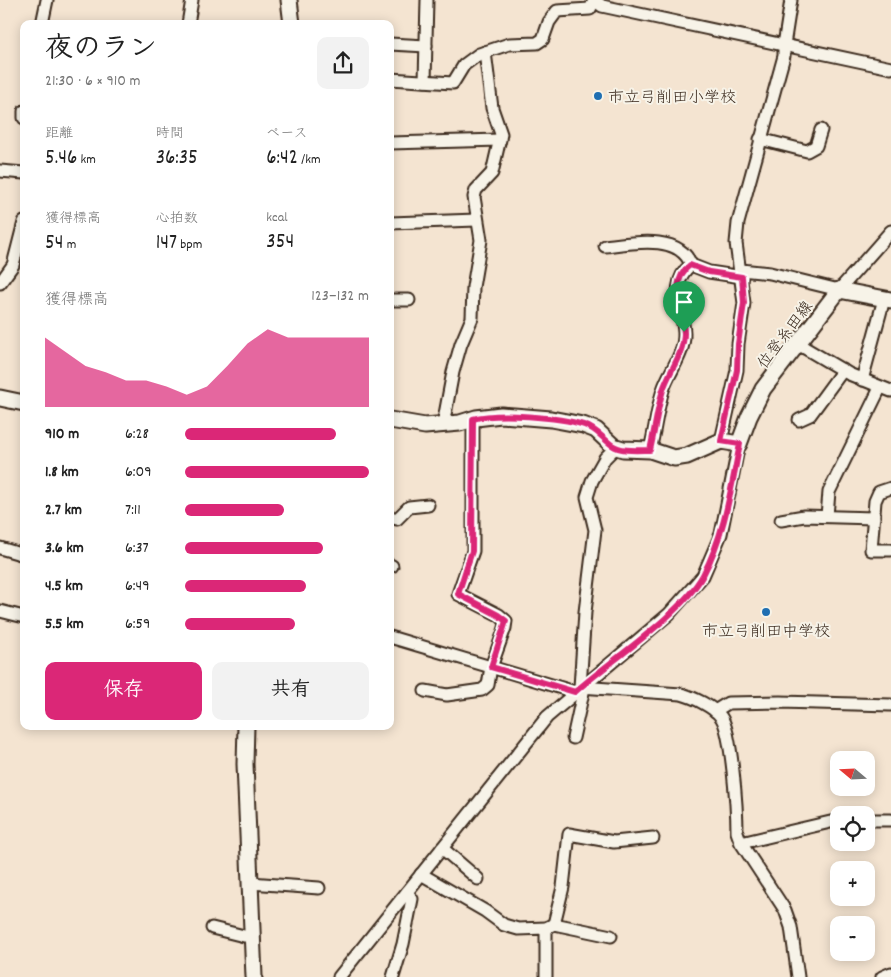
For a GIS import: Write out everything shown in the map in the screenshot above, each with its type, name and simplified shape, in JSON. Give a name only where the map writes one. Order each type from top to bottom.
[{"type":"main road","points":[[289,0],[292,20]]},
{"type":"main road","points":[[839,290],[888,299]]},
{"type":"main road","name":"位登糸田線","points":[[740,444],[749,417],[764,389],[839,290]]},
{"type":"main road","points":[[0,398],[20,402]]},
{"type":"main road","points":[[394,421],[425,426],[501,415],[583,424],[596,430],[616,447],[623,450],[650,450],[674,458],[687,456],[721,441],[740,444]]},
{"type":"main road","points":[[246,730],[254,977]]},
{"type":"street","points":[[43,20],[47,0]]},
{"type":"street","points":[[189,20],[192,0]]},
{"type":"street","points":[[425,81],[427,0]]},
{"type":"street","points":[[721,441],[737,370],[738,344],[744,303],[736,243],[738,223],[784,56],[791,0]]},
{"type":"street","points":[[394,79],[453,83],[464,65],[485,52],[509,44],[536,43],[543,39],[549,22],[557,11],[590,9],[594,1],[602,6],[628,5],[784,45],[891,68]]},
{"type":"street","points":[[394,44],[426,46]]},
{"type":"street","points":[[442,425],[453,372],[461,344],[472,318],[473,287],[481,240],[474,197],[476,190],[492,173],[502,134],[492,108],[485,52]]},
{"type":"street","points":[[760,139],[807,151],[816,146],[821,130]]},
{"type":"street","points":[[394,143],[500,140]]},
{"type":"street","points":[[0,171],[20,173]]},
{"type":"street","points":[[394,223],[477,220]]},
{"type":"street","points":[[690,265],[709,272],[770,273],[839,290],[891,231]]},
{"type":"street","points":[[605,246],[665,244],[682,251],[688,258],[690,265]]},
{"type":"street","points":[[0,283],[19,260]]},
{"type":"street","points":[[650,450],[662,392],[683,345],[684,332],[678,285],[680,275],[690,265]]},
{"type":"street","points":[[862,380],[888,299]]},
{"type":"street","points":[[394,300],[409,300]]},
{"type":"street","points":[[798,344],[862,380],[886,390],[829,492],[827,516]]},
{"type":"street","points":[[799,420],[810,415],[843,370]]},
{"type":"street","points":[[425,691],[446,695],[482,690],[488,685],[491,667],[506,621],[458,594],[472,551],[473,419]]},
{"type":"street","points":[[339,977],[547,717],[669,614],[703,576],[721,534],[740,444]]},
{"type":"street","points":[[573,738],[580,689],[585,612],[595,530],[587,497],[592,481],[605,458],[616,447]]},
{"type":"street","points":[[891,488],[879,492],[875,501],[870,550],[891,550]]},
{"type":"street","points":[[394,518],[397,519],[410,507],[428,505]]},
{"type":"street","points":[[781,520],[804,516],[874,518]]},
{"type":"street","points":[[0,548],[20,554]]},
{"type":"street","points":[[0,610],[20,616]]},
{"type":"street","points":[[394,638],[491,667],[580,689],[682,694],[715,711],[724,723],[728,737],[738,832],[741,843],[785,910],[792,927],[798,977]]},
{"type":"street","points":[[715,711],[728,704],[771,702],[891,705]]},
{"type":"street","points":[[875,820],[891,820]]},
{"type":"street","points":[[741,843],[830,822]]},
{"type":"street","points":[[546,977],[550,926],[563,887],[569,834],[614,842],[653,838]]},
{"type":"street","points":[[442,848],[478,879]]},
{"type":"street","points":[[421,874],[485,911],[504,925],[518,929],[550,926],[611,936]]},
{"type":"street","points":[[250,883],[319,888]]},
{"type":"street","points":[[393,977],[404,944],[412,898],[407,892]]},
{"type":"street","points":[[212,928],[244,936],[253,936]]},
{"type":"street","points":[[882,977],[891,972]]},
{"type":"place","name":"市立弓削田小学校","points":[[598,96]]},
{"type":"place","name":"市立弓削田中学校","points":[[766,612]]},
{"type":"route","points":[[690,265],[709,272],[742,277],[744,303],[738,344],[737,370],[721,441],[740,444],[721,534],[703,576],[669,614],[575,692],[491,667],[506,621],[458,594],[472,551],[474,538],[473,419],[501,415],[583,424],[596,430],[613,446],[623,450],[650,450],[662,392],[683,345],[684,332],[678,285],[680,275],[690,265]]}]
